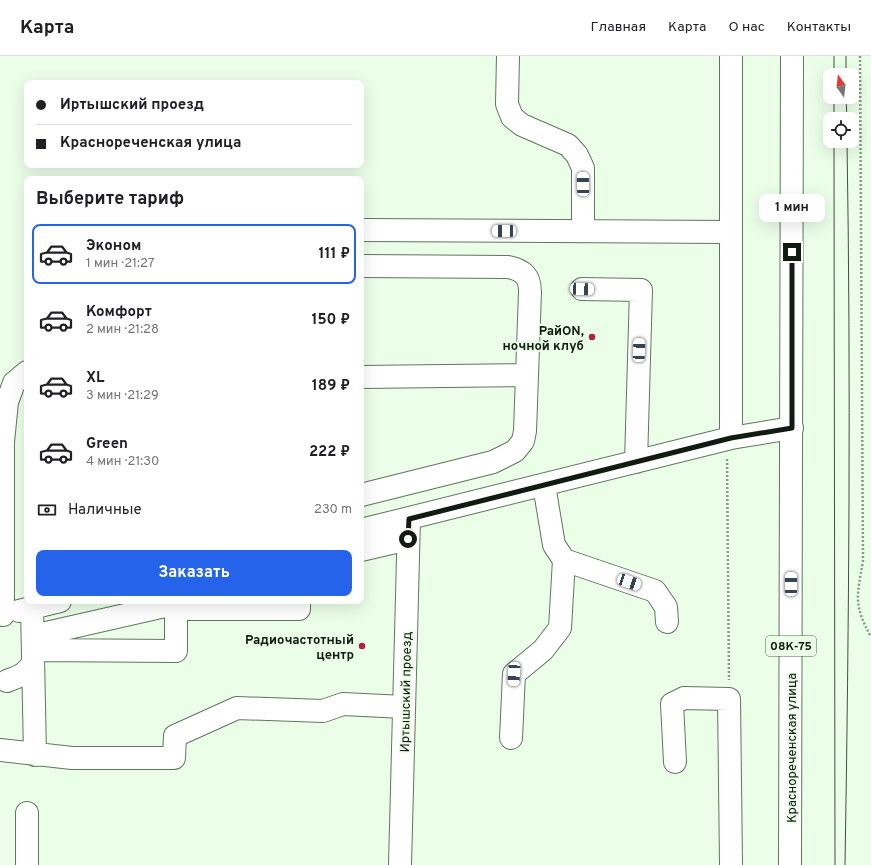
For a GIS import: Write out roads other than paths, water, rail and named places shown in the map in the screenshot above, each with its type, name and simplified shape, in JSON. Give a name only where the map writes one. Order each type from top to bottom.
[{"type":"street","points":[[508,56],[508,104],[512,116],[522,125],[568,145],[577,155],[583,168],[583,231]]},
{"type":"street","points":[[729,439],[731,56]]},
{"type":"street","name":"Краснореченская улица","points":[[790,865],[792,56]]},
{"type":"street","points":[[364,230],[731,232]]},
{"type":"street","points":[[364,266],[508,267],[519,269],[525,274],[530,283],[525,431],[522,441],[514,451],[493,462],[364,494]]},
{"type":"street","points":[[582,289],[641,290],[636,462]]},
{"type":"street","points":[[24,375],[14,383],[7,402],[3,442],[4,615],[33,641],[176,651],[176,609],[299,609],[299,604]]},
{"type":"street","points":[[364,377],[527,375]]},
{"type":"street","points":[[364,549],[408,529],[544,485],[729,439],[792,428]]},
{"type":"street","points":[[511,738],[514,674],[543,650],[560,628],[564,560],[554,545],[544,485]]},
{"type":"street","points":[[364,530],[408,529]]},
{"type":"street","name":"Иртышский проезд","points":[[400,865],[408,529]]},
{"type":"street","points":[[564,560],[655,590],[666,607],[667,622]]},
{"type":"street","points":[[4,681],[22,675],[29,670],[33,641],[58,604]]},
{"type":"street","points":[[33,641],[131,604]]},
{"type":"street","points":[[33,641],[175,604]]},
{"type":"street","points":[[33,641],[35,755]]},
{"type":"street","points":[[675,762],[672,704],[684,698],[729,699],[731,865]]},
{"type":"street","points":[[0,750],[72,758],[174,758],[175,736],[237,708],[323,711],[343,704],[404,707]]},
{"type":"street","points":[[27,813],[27,865]]},
{"type":"tram line","points":[[834,56],[834,68]]},
{"type":"tram line","points":[[846,56],[846,68]]},
{"type":"tram line","points":[[834,104],[834,112]]},
{"type":"tram line","points":[[846,104],[847,112]]},
{"type":"tram line","points":[[834,148],[835,865]]},
{"type":"tram line","points":[[845,865],[849,503],[847,148]]},
{"type":"place","name":"РайON, ночной клуб","points":[[592,337]]},
{"type":"place","name":"Радиочастотный центр","points":[[362,646]]}]
